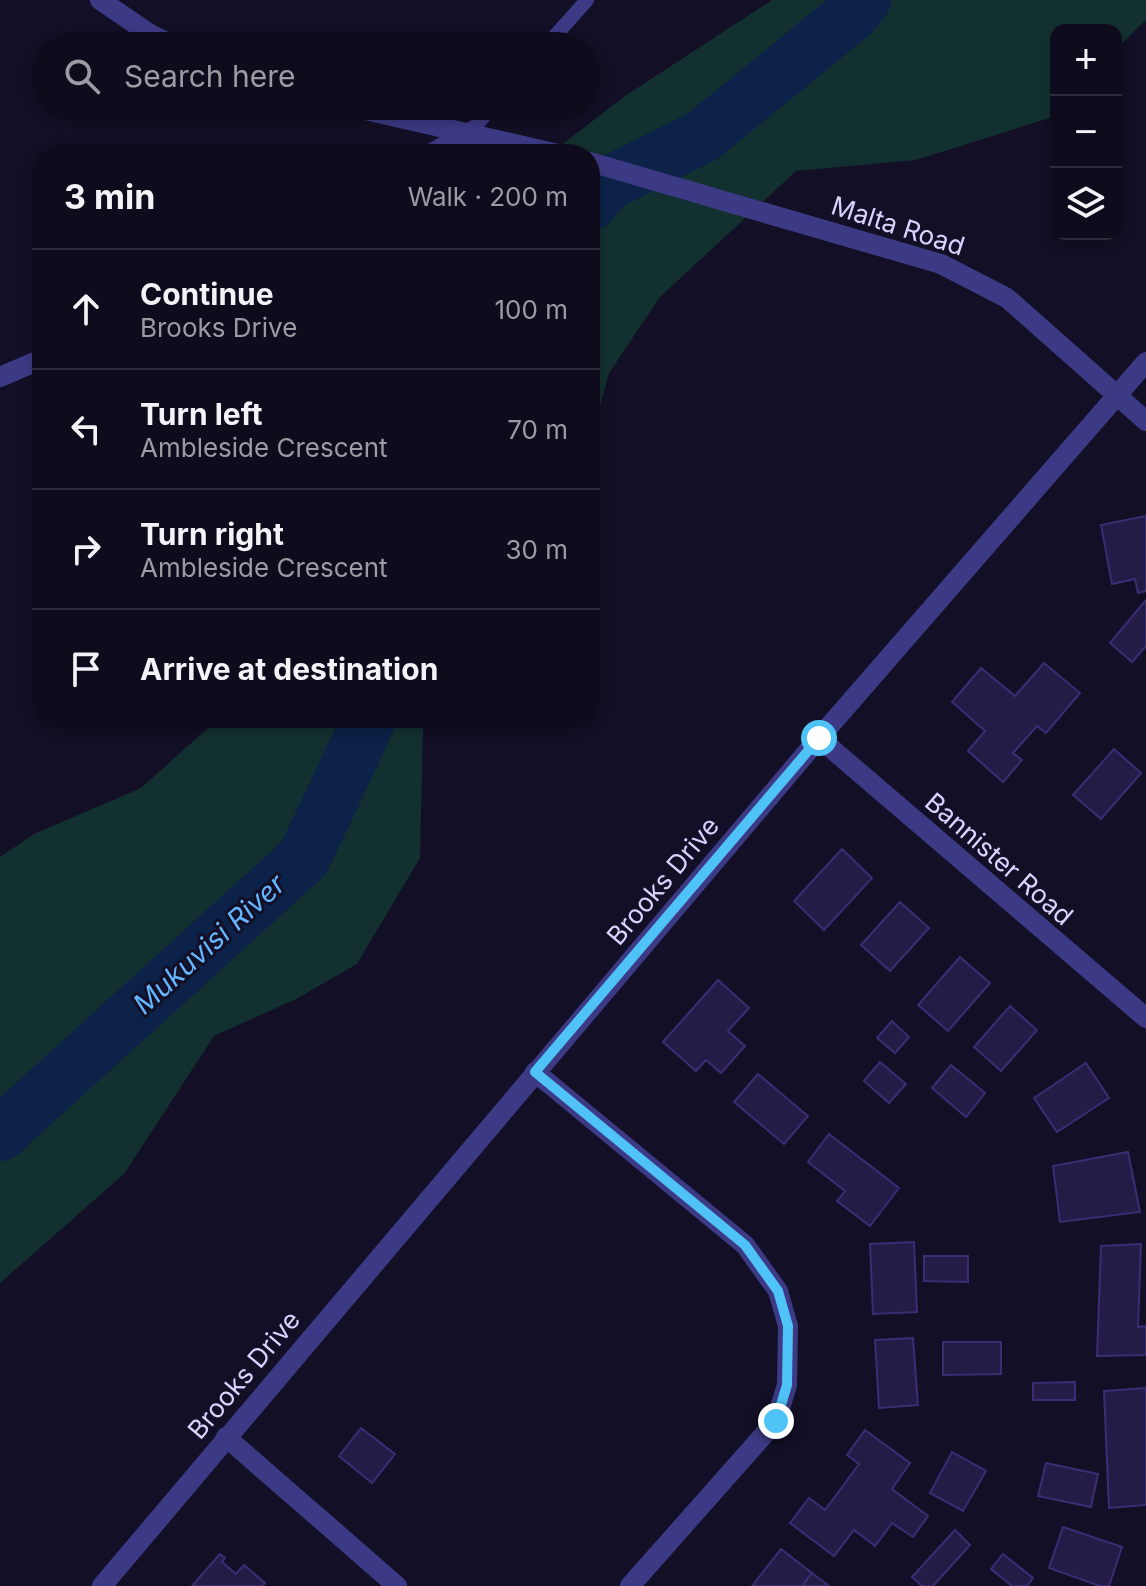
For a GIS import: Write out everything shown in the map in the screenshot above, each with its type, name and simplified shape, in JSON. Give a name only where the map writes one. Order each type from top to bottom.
[{"type":"street","points":[[100,0],[147,32]]},
{"type":"street","points":[[414,120],[518,144]]},
{"type":"street","points":[[448,144],[470,132]]},
{"type":"street","name":"Malta Road","points":[[600,165],[920,257],[974,279],[1007,298],[1146,421]]},
{"type":"street","name":"Brooks Drive","points":[[102,1586],[819,738],[1146,362]]},
{"type":"street","points":[[0,377],[32,363]]},
{"type":"street","name":"Bannister Road","points":[[819,738],[1146,1018]]},
{"type":"street","points":[[535,1072],[745,1245],[778,1291],[788,1326],[787,1385],[776,1421],[630,1586]]},
{"type":"street","points":[[226,1437],[397,1586]]},
{"type":"lane","points":[[558,32],[587,0]]},
{"type":"lane","points":[[470,132],[481,120]]},
{"type":"green space","points":[[772,0],[1146,0],[1146,20],[1122,43],[1122,24],[1050,24],[1050,118],[916,160],[796,171],[660,297],[609,373],[600,406],[600,144],[563,144],[594,120],[600,120],[600,115]]},
{"type":"green space","points":[[208,728],[423,728],[420,858],[357,964],[296,999],[214,1036],[124,1174],[0,1283],[0,857],[34,834],[141,788]]},
{"type":"building","points":[[1146,516],[1146,591],[1138,593],[1135,579],[1112,584],[1101,525]]},
{"type":"building","points":[[1146,600],[1146,646],[1132,662],[1110,643]]},
{"type":"building","points":[[1044,663],[1080,693],[1046,733],[1037,726],[1013,753],[1022,760],[1003,782],[968,751],[985,731],[952,702],[981,668],[1015,696]]},
{"type":"building","points":[[1114,749],[1141,773],[1101,819],[1073,795]]},
{"type":"building","points":[[842,849],[872,878],[824,930],[794,901]]},
{"type":"building","points":[[900,902],[929,928],[890,971],[861,945]]},
{"type":"building","points":[[960,957],[990,983],[948,1031],[918,1005]]},
{"type":"building","points":[[718,980],[749,1008],[728,1031],[745,1046],[721,1073],[706,1060],[696,1071],[663,1042]]},
{"type":"building","points":[[1010,1006],[1037,1030],[1001,1071],[974,1047]]},
{"type":"building","points":[[892,1021],[909,1037],[895,1053],[877,1038]]},
{"type":"building","points":[[880,1062],[906,1084],[889,1103],[864,1081]]},
{"type":"building","points":[[1086,1063],[1109,1098],[1057,1132],[1034,1098]]},
{"type":"building","points":[[951,1065],[985,1093],[966,1117],[932,1088]]},
{"type":"building","points":[[758,1074],[808,1116],[784,1144],[734,1102]]},
{"type":"building","points":[[829,1134],[899,1188],[870,1226],[837,1201],[845,1191],[808,1162]]},
{"type":"building","points":[[1128,1152],[1140,1212],[1060,1222],[1053,1166]]},
{"type":"building","points":[[914,1242],[917,1312],[873,1314],[870,1244]]},
{"type":"building","points":[[1141,1244],[1138,1327],[1146,1326],[1146,1355],[1097,1356],[1101,1246]]},
{"type":"building","points":[[924,1256],[968,1256],[968,1282],[924,1281]]},
{"type":"building","points":[[913,1338],[918,1405],[879,1408],[875,1340]]},
{"type":"building","points":[[943,1342],[1001,1342],[1001,1374],[943,1375]]},
{"type":"building","points":[[1075,1382],[1075,1400],[1033,1400],[1033,1383]]},
{"type":"building","points":[[1146,1388],[1146,1505],[1109,1508],[1104,1391]]},
{"type":"building","points":[[361,1428],[395,1454],[372,1483],[339,1456]]},
{"type":"building","points":[[865,1430],[910,1463],[892,1489],[928,1516],[913,1537],[892,1523],[875,1546],[854,1530],[834,1556],[790,1523],[809,1498],[825,1510],[859,1464],[847,1455]]},
{"type":"building","points":[[952,1452],[986,1471],[963,1511],[930,1493]]},
{"type":"building","points":[[1046,1463],[1098,1474],[1091,1507],[1038,1496]]},
{"type":"building","points":[[1063,1527],[1122,1547],[1109,1586],[1100,1586],[1049,1568]]},
{"type":"building","points":[[955,1530],[970,1545],[933,1586],[922,1586],[912,1577]]},
{"type":"building","points":[[781,1549],[812,1573],[802,1586],[752,1586]]},
{"type":"building","points":[[220,1554],[225,1558],[222,1562],[236,1574],[244,1565],[265,1583],[262,1586],[192,1586]]},
{"type":"building","points":[[1003,1554],[1033,1578],[1027,1586],[1012,1586],[991,1569]]},
{"type":"building","points":[[812,1573],[829,1586],[802,1586]]},
{"type":"waterway","name":"Mukuvisi River","points":[[600,192],[607,184],[703,136],[851,15],[864,0]]},
{"type":"waterway","name":"Mukuvisi River","points":[[0,1134],[304,858],[365,728]]},
{"type":"route","points":[[776,1421],[787,1385],[788,1326],[778,1291],[745,1245],[535,1072],[819,738]]}]
